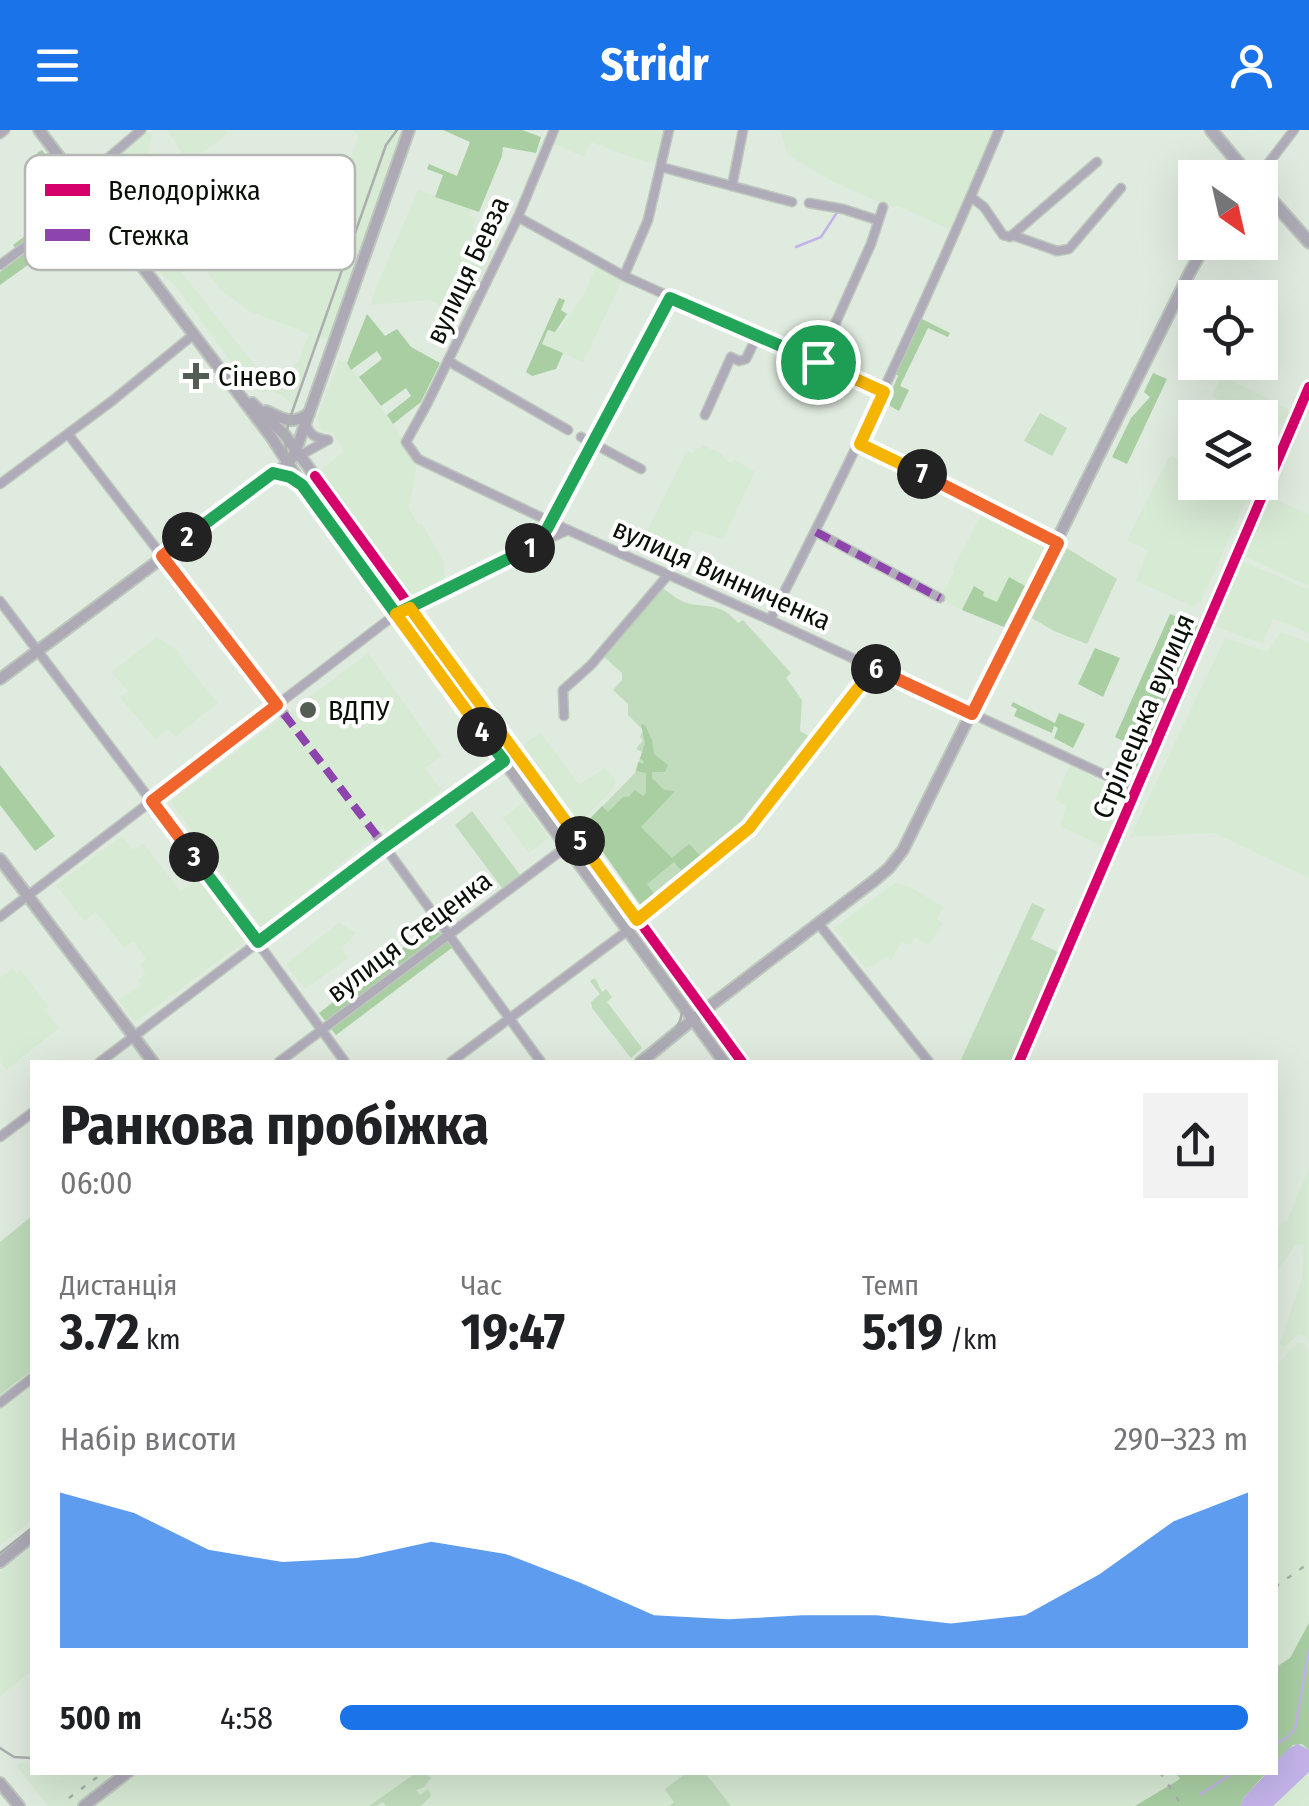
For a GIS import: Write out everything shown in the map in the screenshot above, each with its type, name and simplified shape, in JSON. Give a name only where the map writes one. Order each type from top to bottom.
[{"type":"main road","points":[[38,130],[57,155]]},
{"type":"main road","points":[[0,679],[299,452],[307,417],[409,130]]},
{"type":"main road","points":[[1212,130],[1238,160]]},
{"type":"main road","points":[[1278,208],[1309,242]]},
{"type":"main road","points":[[643,1060],[896,860],[1198,260]]},
{"type":"main road","points":[[144,270],[275,442],[302,485],[723,1060]]},
{"type":"main road","name":"Стрілецька вулиця","points":[[1020,1060],[1309,388]]},
{"type":"main road","points":[[240,395],[289,422],[307,417]]},
{"type":"main road","points":[[252,403],[280,429],[314,476]]},
{"type":"main road","points":[[275,442],[286,452],[299,452]]},
{"type":"main road","points":[[274,473],[278,460],[275,442]]},
{"type":"main road","points":[[288,464],[305,465],[314,476],[741,1060]]},
{"type":"main road","points":[[274,473],[302,485]]},
{"type":"main road","points":[[0,860],[151,1060]]},
{"type":"main road","points":[[0,1562],[30,1538]]},
{"type":"main road","points":[[84,1806],[124,1775]]},
{"type":"main road","points":[[0,1783],[18,1806]]},
{"type":"street","points":[[112,155],[141,130]]},
{"type":"street","name":"вулиця Бевза","points":[[406,442],[518,217],[554,130]]},
{"type":"street","points":[[624,276],[648,220],[670,130]]},
{"type":"street","points":[[732,186],[743,130]]},
{"type":"street","points":[[770,620],[860,444],[999,130]]},
{"type":"street","points":[[1269,160],[1294,130]]},
{"type":"street","points":[[972,197],[984,206],[1006,237],[1098,162]]},
{"type":"street","points":[[661,166],[792,202]]},
{"type":"street","points":[[1012,235],[1057,251],[1069,249],[1121,188]]},
{"type":"street","points":[[810,203],[878,220]]},
{"type":"street","points":[[818,362],[871,244],[883,207]]},
{"type":"street","points":[[518,217],[670,298],[884,392]]},
{"type":"street","points":[[0,265],[25,246]]},
{"type":"street","points":[[533,546],[551,522],[670,298]]},
{"type":"street","points":[[0,484],[112,402],[193,335]]},
{"type":"street","points":[[705,415],[731,358],[746,359],[758,336]]},
{"type":"street","points":[[448,360],[568,430]]},
{"type":"street","points":[[299,452],[328,440],[309,433],[307,417]]},
{"type":"street","points":[[68,434],[284,714]]},
{"type":"street","points":[[582,436],[642,470]]},
{"type":"street","name":"вулиця Винниченка","points":[[406,442],[418,459],[1135,790]]},
{"type":"street","points":[[860,444],[1058,543]]},
{"type":"street","points":[[0,917],[396,614],[568,530]]},
{"type":"street","points":[[816,532],[940,598]]},
{"type":"street","points":[[564,716],[563,690],[591,665],[668,575]]},
{"type":"street","points":[[0,601],[344,1060]]},
{"type":"street","points":[[637,920],[749,828],[874,668]]},
{"type":"street","points":[[103,1060],[504,761]]},
{"type":"street","points":[[377,836],[541,1060]]},
{"type":"street","name":"вулиця Стеценка","points":[[281,1060],[566,848]]},
{"type":"street","points":[[818,924],[927,1060]]},
{"type":"street","points":[[454,1060],[627,931]]},
{"type":"street","points":[[0,1137],[30,1114]]},
{"type":"street","points":[[0,1403],[30,1380]]},
{"type":"shaded area","points":[[141,130],[152,134],[148,155],[112,155]]},
{"type":"shaded area","points":[[167,130],[225,130],[228,134],[198,155],[183,155]]},
{"type":"shaded area","points":[[353,130],[410,130],[334,341],[317,337],[293,405],[270,390],[265,393],[249,387],[175,285],[158,270],[180,270],[269,383],[298,362],[309,334],[249,311],[220,289],[205,270],[355,270],[355,155],[352,155],[358,136]]},
{"type":"shaded area","points":[[560,130],[668,130],[660,164],[591,142],[584,157],[554,144]]},
{"type":"shaded area","points":[[780,130],[995,130],[951,230],[833,182],[788,155]]},
{"type":"shaded area","points":[[418,190],[471,209],[469,216],[476,219],[473,229],[499,239],[463,318],[429,300],[371,305]]},
{"type":"shaded area","points":[[597,265],[623,278],[583,362],[542,344],[548,331],[559,331],[584,294]]},
{"type":"shaded area","points":[[339,360],[347,363],[417,463],[409,508],[444,562],[445,586],[416,602],[321,470],[344,451],[332,432],[321,429],[317,418]]},
{"type":"shaded area","points":[[1220,380],[1231,380],[1270,400],[1219,400],[1212,397]]},
{"type":"shaded area","points":[[1278,404],[1288,409],[1284,425],[1278,423]]},
{"type":"shaded area","points":[[1040,413],[1067,428],[1052,456],[1024,441]]},
{"type":"shaded area","points":[[702,445],[755,472],[723,539],[693,530],[673,566],[637,551],[687,451],[693,453]]},
{"type":"shaded area","points":[[1170,455],[1178,458],[1178,500],[1246,500],[1200,603],[1194,607],[1136,581],[1148,550],[1127,540]]},
{"type":"shaded area","points":[[1270,500],[1309,515],[1309,586],[1244,556]]},
{"type":"shaded area","points":[[986,506],[1049,539],[1004,627],[940,598]]},
{"type":"shaded area","points":[[1065,547],[1117,579],[1087,644],[1030,617]]},
{"type":"shaded area","points":[[1242,561],[1309,590],[1309,633],[1273,618],[1263,644],[1214,626]]},
{"type":"shaded area","points":[[661,587],[683,602],[722,610],[738,623],[743,620],[791,673],[786,678],[802,700],[800,731],[816,740],[747,827],[644,910],[584,825],[635,773],[642,752],[636,749],[643,740],[643,730],[628,715],[628,704],[613,690],[622,680],[622,673],[602,655]]},
{"type":"shaded area","points":[[1281,632],[1309,643],[1309,878],[1214,833],[1130,837],[1225,638],[1267,652]]},
{"type":"shaded area","points":[[157,637],[179,652],[218,703],[175,737],[169,730],[156,740],[120,697],[128,691],[111,672]]},
{"type":"shaded area","points":[[368,653],[442,756],[425,768],[442,790],[387,832],[383,826],[373,833],[375,836],[261,927],[170,801]]},
{"type":"shaded area","points":[[541,733],[579,785],[605,768],[613,776],[612,790],[574,828],[517,749]]},
{"type":"shaded area","points":[[1070,765],[1125,794],[1102,846],[1060,826],[1066,806],[1055,800]]},
{"type":"shaded area","points":[[523,803],[549,838],[529,853],[502,818]]},
{"type":"shaded area","points":[[472,811],[523,879],[505,892],[455,825]]},
{"type":"shaded area","points":[[122,836],[133,850],[143,843],[181,892],[199,878],[247,940],[135,1022],[118,1000],[141,986],[139,980],[146,974],[140,964],[146,959],[134,941],[124,948],[96,912],[84,921],[56,885]]},
{"type":"shaded area","points":[[895,883],[910,887],[943,907],[937,919],[943,923],[928,945],[915,937],[911,945],[902,942],[891,960],[886,956],[866,968],[834,928]]},
{"type":"shaded area","points":[[1032,903],[1045,909],[1031,939],[1060,953],[1015,1060],[961,1060]]},
{"type":"shaded area","points":[[339,923],[356,933],[342,948],[348,958],[305,989],[286,964]]},
{"type":"shaded area","points":[[12,969],[16,973],[21,970],[59,1028],[6,1070],[0,1062],[0,978]]},
{"type":"shaded area","points":[[595,978],[602,992],[606,989],[612,997],[607,1002],[642,1048],[631,1058],[592,1008],[591,1002],[600,994],[590,981]]},
{"type":"shaded area","points":[[1309,1168],[1309,1341],[1301,1334],[1285,1347],[1279,1345],[1302,1279],[1304,1245],[1296,1244],[1278,1270],[1278,1229],[1287,1221]]},
{"type":"shaded area","points":[[30,1218],[30,1372],[0,1395],[0,1242]]},
{"type":"shaded area","points":[[1297,1343],[1305,1343],[1309,1352],[1309,1806],[87,1806],[129,1775],[1278,1775],[1278,1364]]},
{"type":"shaded area","points":[[30,1374],[30,1522],[0,1545],[0,1396]]},
{"type":"shaded area","points":[[30,1549],[30,1673],[0,1696],[0,1572]]},
{"type":"shaded area","points":[[1298,1744],[1309,1750],[1309,1772],[1273,1806],[1240,1806],[1265,1775],[1278,1775],[1278,1760]]},
{"type":"shaded area","points":[[30,1764],[30,1775],[116,1775],[75,1806],[48,1806],[16,1766]]},
{"type":"shaded area","points":[[413,1775],[431,1778],[416,1790],[420,1795],[428,1789],[431,1796],[421,1806],[386,1806],[383,1802],[369,1806]]},
{"type":"shaded area","points":[[683,1775],[707,1775],[731,1806],[670,1806],[674,1802],[665,1789]]},
{"type":"green space","points":[[443,130],[522,130],[541,137],[536,153],[503,147],[479,212],[435,197],[443,175],[427,169],[429,164],[457,176],[470,142]]},
{"type":"green space","points":[[25,236],[25,244],[17,250],[13,245]]},
{"type":"green space","points":[[25,253],[25,267],[0,285],[0,272]]},
{"type":"green space","points":[[559,298],[565,300],[561,310],[567,314],[555,332],[548,330],[542,344],[563,353],[556,369],[532,376],[526,372]]},
{"type":"green space","points":[[367,314],[385,336],[397,329],[411,347],[440,363],[421,402],[393,424],[387,415],[411,396],[406,388],[381,406],[359,377],[382,359],[377,351],[351,370],[347,363]]},
{"type":"green space","points":[[920,318],[950,333],[948,337],[928,328],[900,386],[909,390],[899,411],[890,406],[888,399],[898,376],[895,373]]},
{"type":"green space","points":[[1153,373],[1167,379],[1127,464],[1112,457],[1131,418],[1150,397],[1144,392]]},
{"type":"green space","points":[[1009,577],[1025,586],[1004,627],[962,610],[974,586],[984,592],[983,596],[997,602]]},
{"type":"green space","points":[[1170,614],[1203,627],[1137,775],[1117,767],[1127,743],[1115,737]]},
{"type":"green space","points":[[1095,648],[1120,658],[1103,697],[1078,684]]},
{"type":"green space","points":[[1013,702],[1055,723],[1059,713],[1085,724],[1073,748],[1054,738],[1058,728],[1054,726],[1052,733],[1014,716],[1017,709],[1011,706]]},
{"type":"green space","points":[[641,724],[652,740],[654,754],[668,765],[665,772],[652,772],[652,778],[664,790],[675,791],[641,827],[672,858],[689,844],[705,861],[686,876],[674,862],[647,884],[658,899],[644,910],[584,825],[602,806],[608,812],[635,790],[643,796],[646,793],[646,773],[636,771],[638,762],[644,761],[640,759],[645,743]]},
{"type":"green space","points":[[0,765],[55,836],[35,851],[0,805]]},
{"type":"green space","points":[[431,926],[441,934],[326,1022],[319,1013]]},
{"type":"green space","points":[[447,941],[453,947],[336,1035],[331,1029]]},
{"type":"green space","points":[[1309,1623],[1309,1750],[1302,1744],[1293,1745],[1278,1760],[1278,1666],[1290,1658]]},
{"type":"green space","points":[[1177,1775],[1264,1775],[1240,1806],[1135,1806],[1180,1779]]},
{"type":"waterway","points":[[796,247],[821,237],[838,211]]},
{"type":"waterway","points":[[1278,1743],[1295,1729],[1309,1651]]},
{"type":"waterway","points":[[1200,1795],[1230,1775]]},
{"type":"tram line","points":[[355,233],[386,145],[397,130]]},
{"type":"tram line","points":[[342,270],[290,418],[286,453],[681,1002],[682,1013],[675,1030],[637,1060]]},
{"type":"tram line","points":[[680,982],[738,1060]]},
{"type":"tram line","points":[[0,1553],[30,1530]]},
{"type":"tram line","points":[[0,1748],[14,1757],[30,1758]]},
{"type":"railway","points":[[1278,1585],[1309,1563]]},
{"type":"railway","points":[[69,1798],[100,1775]]},
{"type":"railway","points":[[1162,1775],[1182,1806]]},
{"type":"marked path","points":[[816,532],[940,598]]},
{"type":"marked path","points":[[284,714],[377,836]]},
{"type":"cycle path","points":[[1020,1060],[1309,387]]},
{"type":"cycle path","points":[[315,476],[741,1060]]},
{"type":"place","name":"Сінево","points":[[196,376]]},
{"type":"place","name":"ВДПУ","points":[[308,710]]},
{"type":"route","points":[[818,362],[670,298],[547,529],[533,546],[396,614],[302,485],[282,474],[273,473],[162,556],[277,705],[152,801],[258,942],[504,761],[396,614],[410,608],[637,920],[749,828],[874,668],[972,714],[1058,543],[860,444],[884,392],[818,362]]}]
